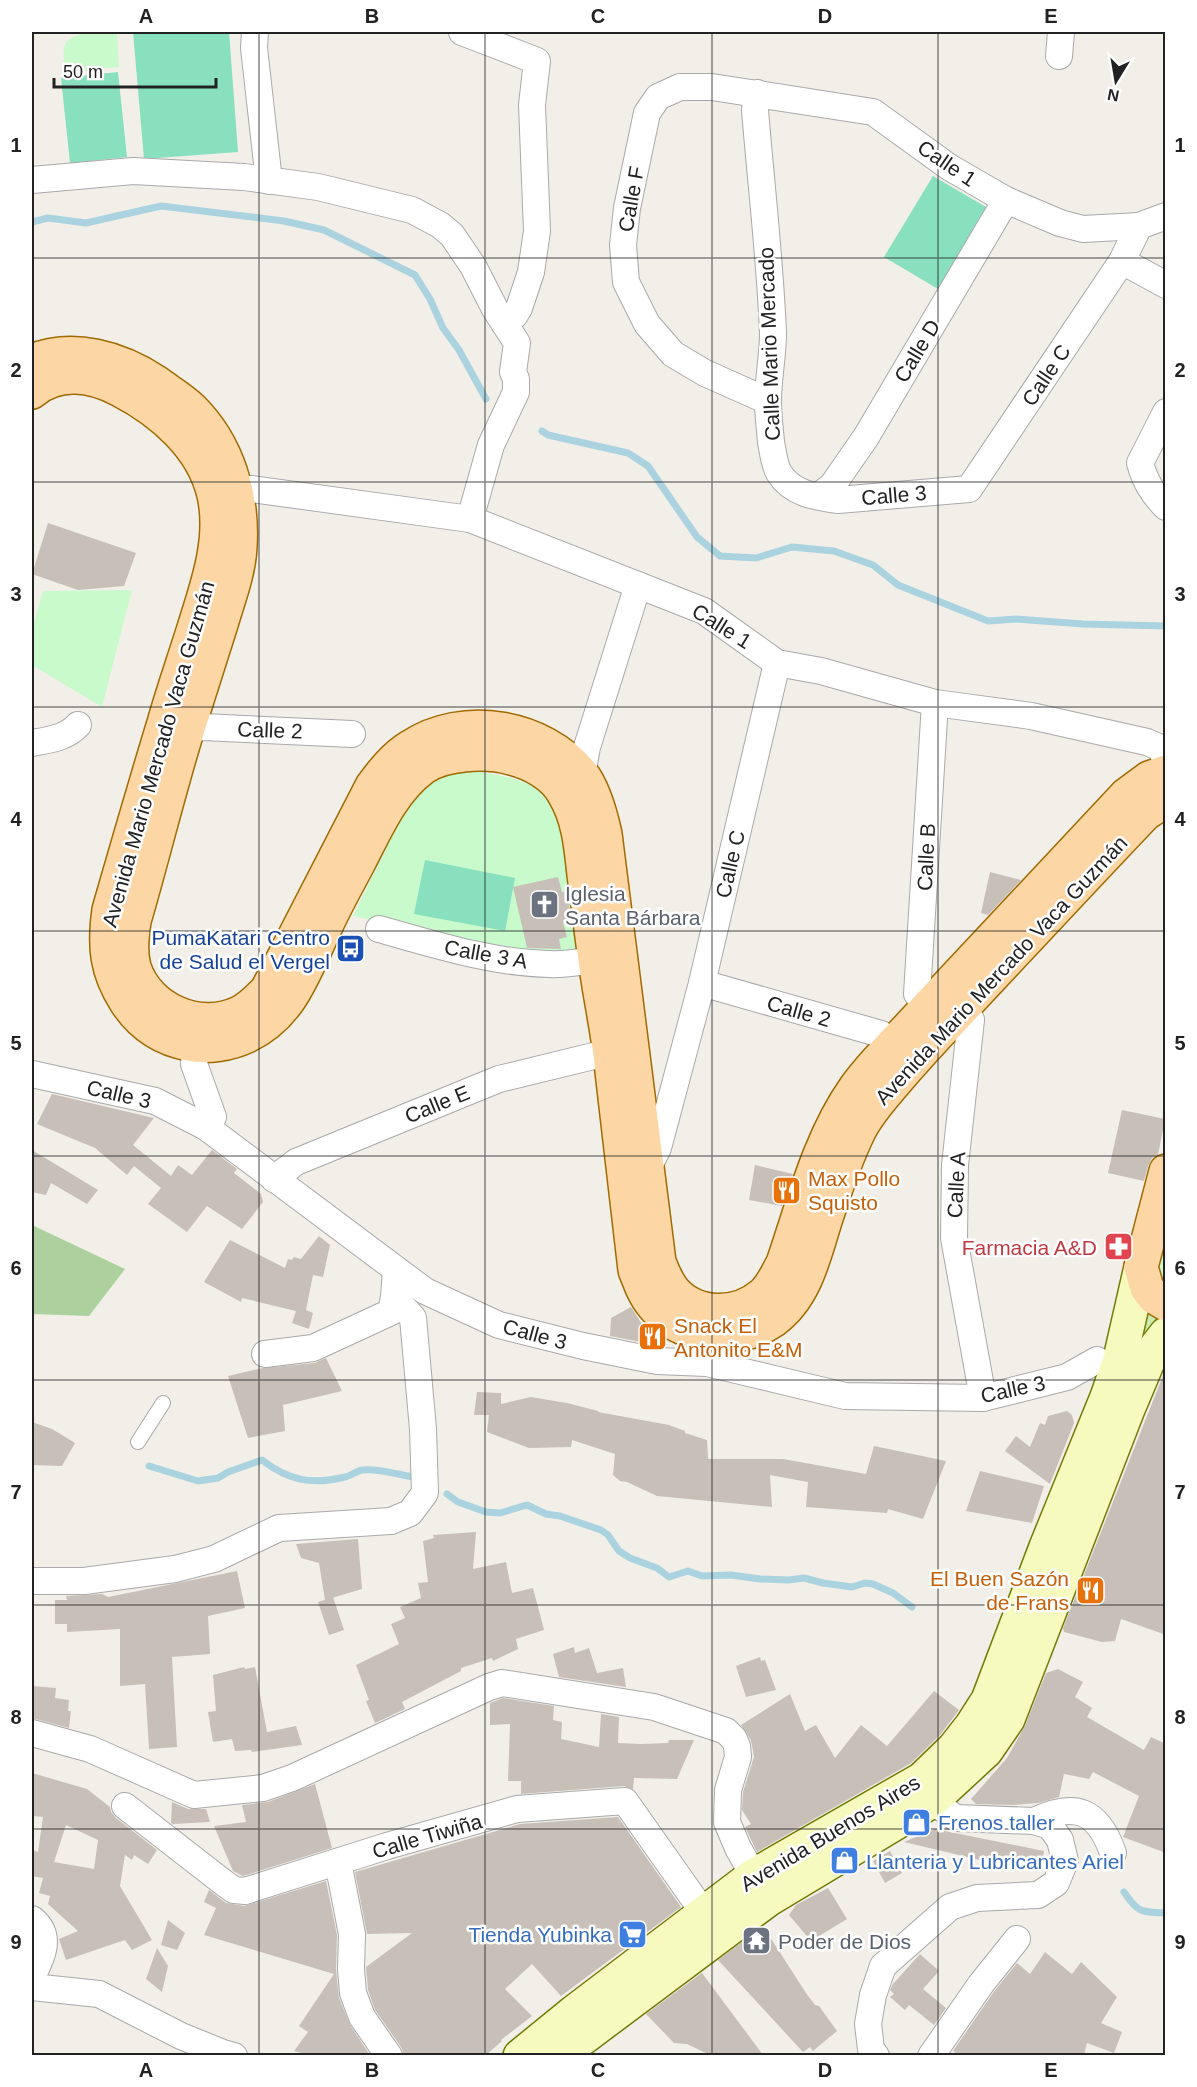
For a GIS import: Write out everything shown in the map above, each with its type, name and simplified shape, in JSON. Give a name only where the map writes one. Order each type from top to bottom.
[{"type":"main road","name":"Avenida Mario Mercado Vaca Guzmán","points":[[32,361],[67,353],[91,355],[113,361],[144,374],[192,408],[224,453],[225,493],[240,547],[235,578],[176,725],[109,910],[106,933],[107,957],[114,982],[132,1012],[148,1028],[164,1037],[197,1033],[253,1004],[267,990],[372,786],[396,757],[486,753],[512,758],[554,779],[573,783],[600,815],[605,834],[621,1050],[635,1169],[635,1270],[644,1294],[656,1310],[673,1322],[696,1333],[731,1336],[761,1327],[773,1320],[794,1299],[809,1270],[841,1170],[860,1129],[904,1051],[1144,814],[1166,800]]},
{"type":"main road","name":"Avenida Mario Mercado Vaca Guzmán","points":[[32,392],[40,384],[61,378],[79,376],[104,381],[157,413],[181,435],[225,493]]},
{"type":"main road","name":"Avenida Mario Mercado Vaca Guzmán","points":[[944,1009],[1126,795],[1149,778],[1166,772]]},
{"type":"main road","name":"Avenida Mario Mercado Vaca Guzmán","points":[[573,783],[595,960],[621,1050]]},
{"type":"main road","name":"Avenida Buenos Aires","points":[[520,2055],[704,1913],[761,1888],[932,1801],[986,1751],[1008,1719],[1118,1403],[1120,1359],[1150,1251],[1166,1171]]},
{"type":"main road","points":[[1150,1251],[1147,1288],[1154,1297],[1166,1304]]},
{"type":"main road","name":"Avenida Buenos Aires","points":[[559,2055],[761,1888],[921,1779],[954,1749],[988,1700],[1065,1498],[1118,1403],[1166,1334]]},
{"type":"street","points":[[255,32],[254,48],[269,181]]},
{"type":"street","points":[[462,32],[537,62],[532,105],[537,231],[531,272],[519,308],[504,322]]},
{"type":"street","name":"Calle F","points":[[757,93],[711,87],[680,87],[658,97],[647,113],[627,208],[623,245],[626,282],[647,324],[673,354],[705,373],[768,401]]},
{"type":"street","name":"Calle 1","points":[[757,93],[873,112],[949,167],[1006,200],[1060,223],[1083,229],[1139,226],[1166,216]]},
{"type":"street","name":"Calle Mario Mercado","points":[[757,93],[755,110],[773,335],[768,401],[773,458],[779,473],[796,490],[815,496],[820,495]]},
{"type":"street","points":[[32,180],[133,171],[244,177],[318,187],[397,205],[427,216],[452,235],[518,343],[513,372],[516,392],[491,445],[470,519]]},
{"type":"street","name":"Calle D","points":[[820,495],[832,486],[866,437],[1006,200]]},
{"type":"street","name":"Calle C","points":[[969,489],[1122,261],[1139,226]]},
{"type":"street","points":[[1122,261],[1166,285]]},
{"type":"street","points":[[1166,412],[1140,463],[1144,477],[1154,495],[1166,507]]},
{"type":"street","name":"Calle 1","points":[[225,493],[252,489],[470,519],[704,611],[777,663],[821,671],[935,703],[1032,716],[1147,742],[1161,748],[1166,762]]},
{"type":"street","name":"Calle 3","points":[[820,495],[838,500],[969,489]]},
{"type":"street","points":[[573,783],[587,747],[638,585]]},
{"type":"street","name":"Calle C","points":[[635,1169],[658,1148],[702,983],[777,663]]},
{"type":"street","name":"Calle B","points":[[935,703],[917,994],[944,1009]]},
{"type":"street","points":[[32,743],[62,736],[71,732],[78,724]]},
{"type":"street","name":"Calle 2","points":[[176,725],[352,734]]},
{"type":"street","name":"Calle 3 A","points":[[379,929],[428,943],[501,959],[550,964],[595,960]]},
{"type":"street","name":"Calle 2","points":[[702,983],[881,1034],[904,1051]]},
{"type":"street","name":"Calle A","points":[[944,1009],[971,1020],[956,1165],[954,1238],[983,1398]]},
{"type":"street","points":[[197,1033],[194,1064],[213,1117],[206,1127]]},
{"type":"street","name":"Calle E","points":[[274,1179],[296,1162],[499,1079],[621,1050]]},
{"type":"street","name":"Calle 3","points":[[32,1074],[155,1101],[206,1127],[425,1291],[499,1325],[583,1346],[657,1361],[711,1336],[845,1396],[983,1398],[1067,1377],[1097,1360]]},
{"type":"street","points":[[265,1354],[313,1348],[391,1312],[396,1270]]},
{"type":"street","points":[[32,1581],[84,1581],[175,1569],[214,1559],[279,1528],[391,1521],[410,1513],[425,1493],[423,1430],[413,1318],[394,1297]]},
{"type":"street","points":[[1067,1377],[1118,1403]]},
{"type":"street","points":[[32,1733],[90,1749],[194,1795],[263,1788],[292,1778],[502,1683],[654,1707],[726,1731],[734,1739],[738,1757],[728,1790],[727,1821],[738,1848],[761,1888]]},
{"type":"street","name":"Calle Tiwiña","points":[[125,1806],[206,1871],[234,1890],[245,1891],[517,1809],[625,1801],[704,1913]]},
{"type":"street","points":[[876,2055],[871,2049],[868,2024],[873,1995],[883,1966],[950,1907],[977,1898],[1038,1895],[1056,1883],[1065,1861],[1060,1840],[1050,1826],[1034,1821],[956,1818],[932,1801]]},
{"type":"street","points":[[1034,1821],[1050,1813],[1069,1811],[1085,1814],[1095,1820],[1109,1841],[1113,1853]]},
{"type":"street","points":[[338,1862],[352,1934],[353,1993],[362,2017],[389,2055]]},
{"type":"street","points":[[32,1919],[38,1924],[45,1938],[43,1956],[32,1977]]},
{"type":"street","points":[[931,2055],[981,1984],[1017,1939]]},
{"type":"street","points":[[32,1988],[99,1994],[181,2036],[223,2053],[234,2055]]},
{"type":"lane","points":[[138,1442],[164,1403]]},
{"type":"green space","points":[[88,32],[117,32],[119,67],[64,71],[65,44],[72,38]]},
{"type":"green space","points":[[133,32],[229,32],[238,152],[144,159]]},
{"type":"green space","points":[[118,72],[127,157],[70,163],[61,78]]},
{"type":"green space","points":[[933,176],[986,207],[938,289],[884,257]]},
{"type":"green space","points":[[132,590],[102,707],[32,665],[32,631],[43,591]]},
{"type":"green space","points":[[455,769],[494,774],[521,781],[545,793],[554,802],[562,825],[573,889],[580,939],[576,952],[510,951],[353,916],[400,820],[428,784]]},
{"type":"green space","points":[[425,860],[515,878],[505,931],[414,914]]},
{"type":"green space","points":[[32,1225],[125,1269],[89,1316],[32,1314]]},
{"type":"green space","points":[[1165,1253],[1165,1288],[1158,1266]]},
{"type":"green space","points":[[1142,1305],[1163,1317],[1136,1362]]},
{"type":"building","points":[[48,523],[136,553],[124,586],[78,590],[32,574]]},
{"type":"building","points":[[990,872],[1021,880],[988,915],[981,913]]},
{"type":"building","name":"Iglesia Santa Bárbara","points":[[558,877],[562,892],[567,891],[571,920],[563,922],[567,937],[559,939],[561,949],[527,948],[513,887]]},
{"type":"building","points":[[52,1094],[154,1118],[133,1145],[171,1176],[178,1165],[192,1175],[212,1150],[237,1169],[234,1173],[261,1194],[263,1202],[242,1229],[207,1206],[187,1232],[148,1204],[161,1188],[134,1166],[127,1175],[95,1148],[37,1124]]},
{"type":"building","points":[[1122,1110],[1165,1119],[1158,1155],[1152,1158],[1144,1181],[1108,1173]]},
{"type":"building","points":[[32,1150],[98,1190],[87,1204],[51,1183],[46,1195],[32,1192]]},
{"type":"building","points":[[755,1165],[793,1174],[782,1206],[749,1200]]},
{"type":"building","points":[[319,1236],[330,1245],[323,1277],[313,1275],[306,1310],[313,1313],[309,1329],[292,1323],[296,1311],[242,1298],[241,1302],[204,1282],[230,1240],[285,1268],[288,1259],[292,1260],[294,1257],[301,1259]]},
{"type":"building","points":[[631,1307],[645,1329],[668,1345],[610,1336],[611,1318]]},
{"type":"building","points":[[326,1358],[342,1391],[283,1405],[285,1431],[248,1438],[228,1376],[263,1368],[315,1363]]},
{"type":"building","points":[[1166,1368],[1166,1635],[1121,1619],[1115,1641],[1102,1642],[1064,1632],[1063,1628]]},
{"type":"building","points":[[477,1392],[501,1393],[501,1404],[531,1397],[669,1425],[707,1440],[708,1459],[783,1459],[866,1474],[874,1446],[946,1461],[923,1519],[888,1509],[887,1513],[806,1507],[808,1482],[770,1475],[772,1507],[657,1496],[620,1481],[613,1475],[615,1454],[572,1440],[571,1447],[529,1448],[487,1432],[489,1415],[474,1415]]},
{"type":"building","points":[[1067,1411],[1072,1415],[1074,1423],[1050,1484],[1005,1451],[1016,1436],[1030,1447],[1040,1423],[1045,1425],[1048,1416]]},
{"type":"building","points":[[32,1422],[52,1429],[75,1443],[62,1466],[32,1465]]},
{"type":"building","points":[[980,1471],[1044,1486],[1032,1523],[966,1511]]},
{"type":"building","points":[[476,1532],[473,1569],[506,1562],[512,1593],[533,1588],[544,1630],[516,1639],[518,1649],[493,1661],[492,1658],[461,1668],[461,1671],[402,1702],[405,1709],[375,1723],[356,1665],[399,1644],[391,1624],[405,1618],[400,1607],[421,1598],[418,1583],[428,1582],[423,1541],[434,1538],[433,1535]]},
{"type":"building","points":[[358,1539],[362,1589],[325,1600],[319,1563],[301,1558],[296,1544]]},
{"type":"building","points":[[237,1571],[245,1608],[208,1616],[210,1654],[172,1657],[177,1747],[149,1749],[145,1684],[120,1686],[120,1629],[67,1632],[67,1624],[55,1624],[55,1600],[67,1600],[66,1596],[102,1594],[108,1597]]},
{"type":"building","points":[[333,1597],[344,1630],[329,1635],[318,1602]]},
{"type":"building","points":[[574,1647],[575,1653],[589,1648],[597,1673],[623,1668],[626,1687],[559,1677],[553,1654]]},
{"type":"building","points":[[760,1657],[761,1661],[765,1660],[776,1690],[746,1697],[736,1666]]},
{"type":"building","points":[[244,1667],[245,1669],[255,1667],[267,1732],[296,1726],[302,1745],[252,1752],[251,1750],[235,1751],[232,1739],[213,1742],[208,1712],[216,1711],[213,1675]]},
{"type":"building","points":[[1058,1669],[1083,1682],[1075,1697],[1092,1708],[1087,1717],[1144,1750],[1151,1737],[1166,1744],[1166,1853],[1123,1837],[1139,1796],[1093,1772],[1089,1779],[1064,1774],[1059,1797],[1038,1803],[976,1804],[971,1799],[1007,1758],[1025,1726],[1046,1673]]},
{"type":"building","points":[[32,1686],[56,1688],[55,1698],[69,1700],[68,1711],[71,1711],[69,1728],[32,1718]]},
{"type":"building","points":[[934,1691],[959,1710],[940,1735],[911,1763],[757,1852],[745,1827],[751,1824],[742,1810],[743,1792],[754,1757],[751,1740],[741,1725],[790,1694],[805,1731],[816,1725],[835,1758],[861,1725],[887,1746]]},
{"type":"building","points":[[503,1698],[554,1706],[553,1720],[562,1722],[561,1739],[599,1747],[601,1714],[619,1717],[618,1743],[668,1743],[669,1740],[694,1740],[677,1779],[634,1778],[633,1789],[624,1786],[521,1794],[521,1781],[508,1781],[510,1724],[490,1725],[490,1703]]},
{"type":"building","points":[[32,1773],[87,1789],[110,1807],[116,1818],[157,1850],[148,1864],[134,1855],[132,1860],[125,1855],[120,1886],[152,1940],[132,1950],[125,1940],[66,1960],[59,1939],[78,1931],[48,1904],[50,1896],[39,1893],[43,1878],[32,1876],[32,1850],[38,1852],[43,1817],[32,1816]],"holes":[[[66,1825],[98,1840],[94,1869],[54,1862]]]},
{"type":"building","points":[[315,1784],[332,1848],[243,1876],[233,1871],[214,1826],[246,1822],[242,1805],[268,1802]]},
{"type":"building","points":[[172,1802],[188,1809],[206,1809],[210,1822],[171,1823]]},
{"type":"building","points":[[618,1817],[681,1907],[561,1996],[532,1964],[505,1989],[532,2016],[486,2055],[404,2055],[401,2047],[375,2010],[368,1990],[366,1967],[412,1933],[367,1934],[355,1872],[520,1824]]},
{"type":"building","points":[[935,1829],[1044,1851],[1043,1858],[980,1860],[904,1842]]},
{"type":"building","points":[[890,1851],[902,1873],[885,1883],[873,1861]]},
{"type":"building","points":[[326,1881],[337,1935],[336,1970],[339,1998],[350,2025],[370,2055],[309,2055],[294,2051],[308,2032],[299,2026],[334,1974],[204,1935],[216,1908],[204,1902],[209,1890],[226,1903],[244,1906]]},
{"type":"building","points":[[828,1888],[847,1919],[811,1941],[789,1915],[796,1905]]},
{"type":"building","points":[[168,1920],[185,1933],[177,1950],[161,1945]]},
{"type":"building","points":[[760,1929],[766,1931],[806,1993],[815,2005],[819,2006],[837,2031],[813,2051],[810,2047],[803,2052],[718,1960]]},
{"type":"building","points":[[157,1948],[168,1966],[162,1992],[146,1979]]},
{"type":"building","points":[[1045,1952],[1072,1974],[1081,1962],[1117,1997],[1101,2023],[1122,2032],[1114,2053],[1087,2043],[1084,2055],[959,2055],[953,2051],[1017,1963],[1030,1974]]},
{"type":"building","points":[[920,1954],[939,1971],[923,1989],[946,2008],[934,2025],[909,2005],[905,2010],[890,1997],[894,1994],[890,1990],[893,1984]]},
{"type":"building","points":[[702,1973],[763,2055],[710,2055],[687,2044],[674,2043],[646,2014]]},
{"type":"waterway","points":[[32,222],[48,218],[86,223],[161,206],[284,221],[324,230],[415,275],[430,299],[443,328],[459,350],[486,399]]},
{"type":"waterway","points":[[542,431],[548,435],[628,453],[648,466],[697,537],[720,556],[756,558],[792,547],[834,551],[873,565],[898,585],[988,621],[1016,619],[1083,624],[1166,626]]},
{"type":"waterway","points":[[149,1466],[198,1481],[218,1478],[262,1460],[291,1477],[311,1481],[333,1479],[368,1470],[412,1477]]},
{"type":"waterway","points":[[447,1494],[458,1502],[486,1512],[500,1513],[527,1505],[546,1514],[560,1516],[601,1530],[608,1535],[619,1551],[630,1558],[657,1568],[669,1577],[688,1571],[702,1576],[731,1575],[789,1580],[804,1578],[852,1587],[865,1583],[893,1593],[912,1607]]},
{"type":"waterway","points":[[1124,1892],[1137,1908],[1166,1913]]},
{"type":"place","name":"Iglesia Santa Bárbara","points":[[544,905]]},
{"type":"place","name":"PumaKatari Centro de Salud el Vergel","points":[[351,949]]},
{"type":"place","name":"Max Pollo Squisto","points":[[787,1190]]},
{"type":"place","name":"Farmacia A&D","points":[[1118,1247]]},
{"type":"place","name":"Snack El Antonito E&M","points":[[653,1337]]},
{"type":"place","name":"El Buen Sazón de Frans","points":[[1090,1590]]},
{"type":"place","name":"Frenos taller","points":[[917,1822]]},
{"type":"place","name":"Llanteria y Lubricantes Ariel","points":[[845,1861]]},
{"type":"place","name":"Tienda Yubinka","points":[[633,1934]]},
{"type":"place","name":"Poder de Dios","points":[[757,1941]]}]
